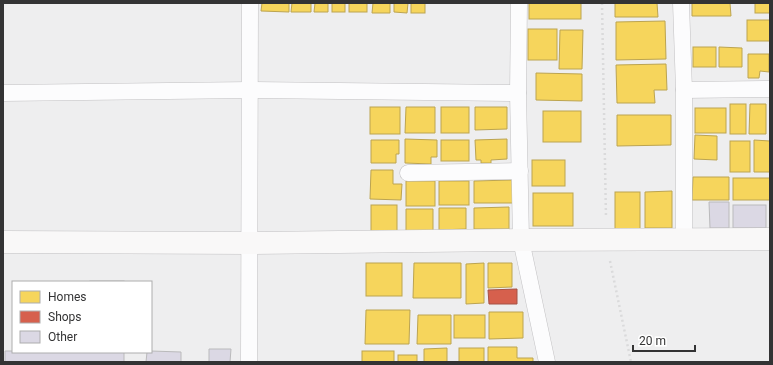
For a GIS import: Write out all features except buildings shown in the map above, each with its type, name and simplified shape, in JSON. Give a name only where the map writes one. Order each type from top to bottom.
[{"type":"street","points":[[249,362],[250,3]]},
{"type":"street","points":[[519,3],[518,93],[521,240],[547,362]]},
{"type":"street","points":[[681,3],[684,90],[684,240]]},
{"type":"street","points":[[3,93],[250,90],[518,93]]},
{"type":"street","points":[[684,90],[770,90]]},
{"type":"street","points":[[408,173],[520,171]]},
{"type":"street","points":[[3,242],[250,243],[521,240],[770,240]]},
{"type":"path","points":[[602,3],[606,240],[631,362]]}]
